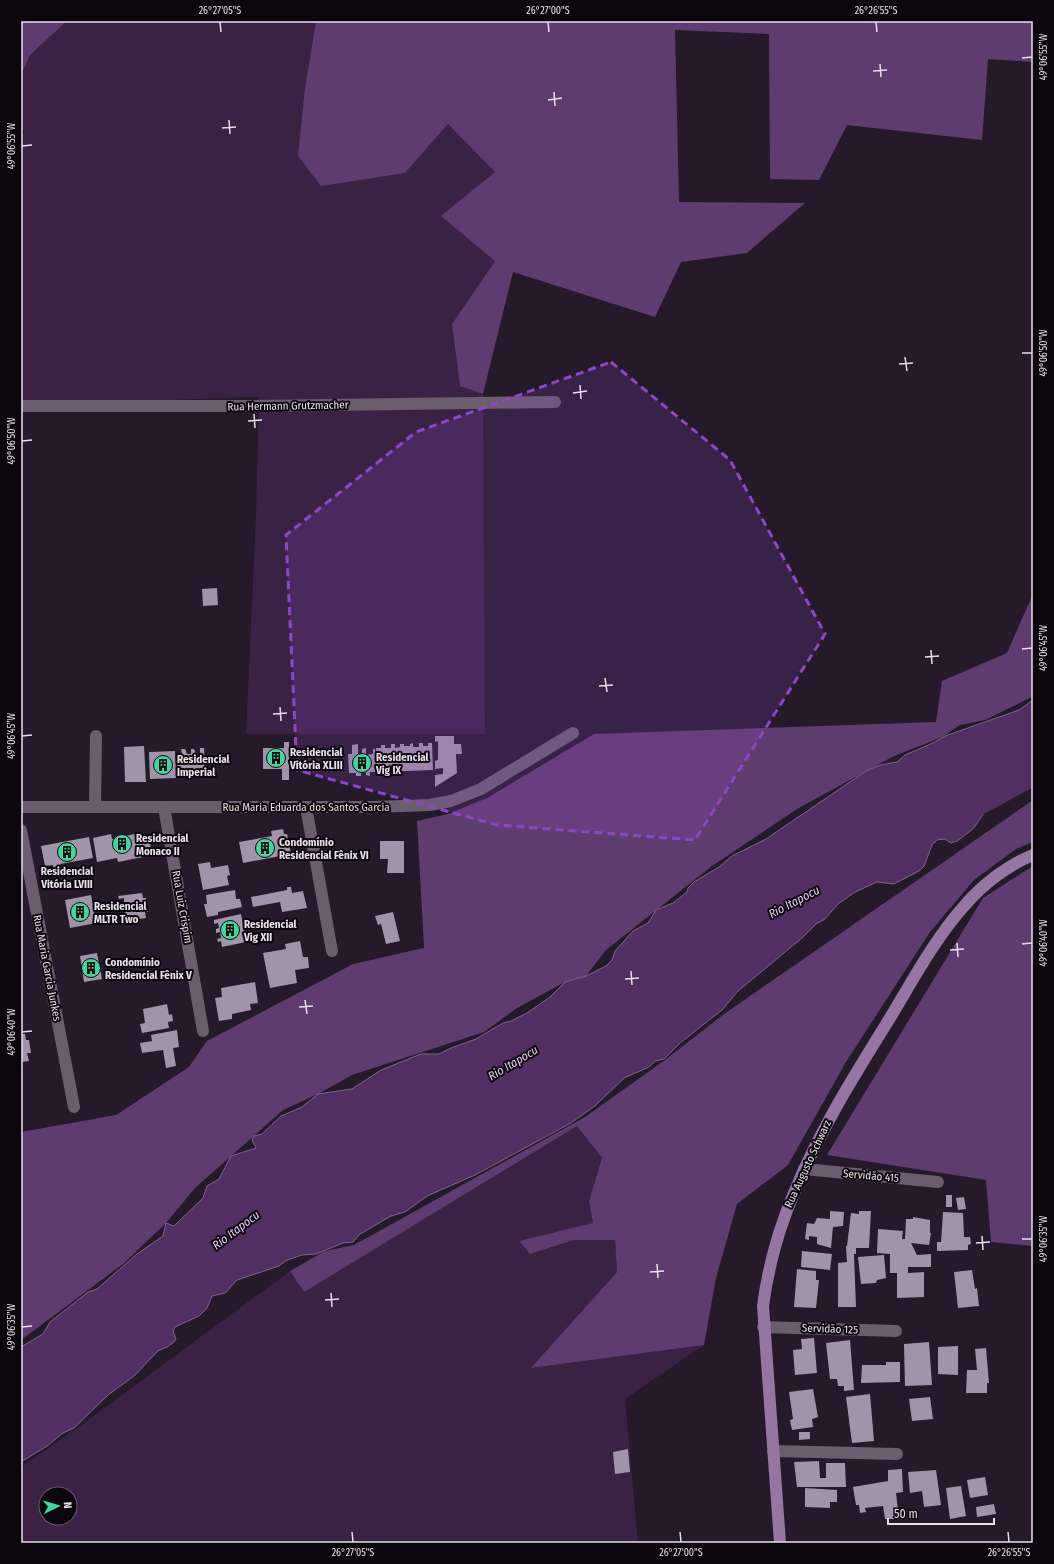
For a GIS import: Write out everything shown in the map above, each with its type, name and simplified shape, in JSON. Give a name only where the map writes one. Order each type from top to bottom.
[{"type":"main road","name":"Rua Augusto Schwarz","points":[[780,1543],[763,1323],[765,1292],[784,1218],[804,1169],[837,1102],[944,931],[965,904],[1000,873],[1033,855]]},
{"type":"street","name":"Rua Hermann Grutzmacher","points":[[21,406],[254,406],[555,402]]},
{"type":"street","name":"Rua Maria Eduarda dos Santos Garcia","points":[[21,807],[407,806],[451,801],[481,789],[573,733]]},
{"type":"street","points":[[95,807],[96,736]]},
{"type":"street","name":"Rua Luiz Crispim","points":[[164,807],[203,1031]]},
{"type":"street","points":[[306,807],[332,951]]},
{"type":"street","name":"Rua Maria Garcia Junkes","points":[[21,830],[74,1107]]},
{"type":"street","name":"Servidão 415","points":[[804,1169],[938,1182]]},
{"type":"street","points":[[763,1323],[886,1324]]},
{"type":"street","name":"Servidão 125","points":[[763,1323],[896,1331]]},
{"type":"street","points":[[773,1451],[897,1454]]},
{"type":"highlighted area","points":[[611,362],[730,460],[825,634],[695,840],[497,825],[297,770],[286,535],[416,432]]},
{"type":"shaded area","points":[[21,21],[67,21],[30,55],[21,75]]},
{"type":"shaded area","points":[[67,21],[316,21],[305,88],[405,173],[448,124],[495,172],[495,261],[452,324],[460,386],[483,394],[485,734],[246,734],[256,516],[259,397],[21,405],[21,140],[25,130],[21,130],[21,75],[30,55]]},
{"type":"shaded area","points":[[316,21],[1033,21],[1033,62],[988,59],[982,140],[847,125],[819,180],[770,179],[769,34],[675,30],[679,202],[805,203],[747,253],[681,262],[655,317],[513,272],[483,394],[460,386],[452,324],[495,261],[441,216],[495,172],[448,124],[405,173],[321,186],[298,156],[305,88]]},
{"type":"shaded area","points":[[1033,594],[1033,694],[1030,698],[985,720],[960,725],[942,737],[892,757],[797,809],[712,866],[606,950],[586,976],[565,982],[517,1008],[484,1032],[352,1075],[318,1094],[283,1110],[195,1188],[166,1223],[123,1264],[21,1340],[21,1132],[116,1115],[189,1067],[207,1041],[353,964],[424,948],[417,821],[448,814],[487,798],[594,734],[936,722],[942,681],[1007,653]]},
{"type":"shaded area","points":[[1033,800],[1033,842],[1016,849],[974,880],[930,932],[846,1062],[788,1165],[737,1204],[716,1278],[704,1345],[531,1368],[617,1272],[615,1240],[574,1240],[530,1254],[519,1241],[593,1223],[589,1201],[602,1158],[577,1126],[304,1292],[290,1271],[325,1251],[354,1245],[585,1117],[665,1060],[724,1014]]},
{"type":"shaded area","points":[[1033,866],[1033,1246],[991,1242],[986,1180],[827,1155],[983,898]]},
{"type":"shaded area","points":[[577,1126],[602,1158],[589,1201],[593,1224],[519,1241],[530,1254],[574,1240],[615,1240],[617,1272],[532,1368],[704,1345],[625,1399],[638,1543],[21,1543],[21,1467],[80,1426],[290,1271],[305,1291]]},
{"type":"water","points":[[1033,700],[1033,782],[1013,777],[1004,784],[999,781],[998,784],[1005,788],[1005,794],[993,800],[973,829],[957,841],[951,843],[945,839],[937,840],[932,845],[924,866],[919,871],[894,884],[877,882],[855,892],[838,904],[825,919],[816,924],[802,938],[738,991],[722,1010],[680,1043],[664,1059],[655,1061],[649,1067],[624,1078],[596,1105],[571,1123],[475,1175],[427,1196],[405,1212],[391,1216],[360,1234],[353,1242],[343,1243],[316,1254],[302,1255],[287,1260],[279,1266],[237,1280],[225,1293],[212,1296],[207,1308],[199,1316],[175,1327],[173,1331],[176,1339],[174,1342],[158,1351],[134,1376],[108,1395],[74,1428],[63,1433],[47,1446],[21,1462],[21,1347],[43,1334],[50,1322],[88,1292],[97,1289],[137,1254],[163,1236],[166,1223],[174,1226],[203,1198],[207,1186],[219,1179],[231,1156],[256,1148],[252,1140],[254,1136],[262,1134],[281,1116],[302,1107],[318,1094],[352,1089],[381,1070],[421,1054],[439,1054],[476,1039],[503,1023],[511,1021],[527,1013],[550,997],[565,982],[586,976],[606,966],[612,960],[615,951],[633,931],[648,923],[656,910],[673,903],[687,892],[688,888],[694,882],[719,867],[732,856],[766,839],[866,771],[880,765],[897,762],[905,755],[945,736],[1019,710]]},
{"type":"building","points":[[217,588],[218,605],[203,606],[202,589]]},
{"type":"building","points":[[435,736],[454,736],[454,744],[461,744],[462,754],[456,754],[457,773],[435,787],[435,775],[443,774],[443,768],[435,769],[435,761],[438,760],[438,741],[435,742]]},
{"type":"building","name":"Residencial Vitória XLIII","points":[[284,742],[289,742],[289,780],[282,780],[282,769],[263,769],[263,748],[284,748]]},
{"type":"building","points":[[413,743],[413,747],[419,747],[419,743],[423,743],[423,746],[428,746],[428,743],[432,743],[433,770],[377,772],[376,748],[381,748],[381,745],[385,745],[385,748],[391,748],[391,744],[395,744],[395,748],[400,747],[400,744],[410,746],[410,744]]},
{"type":"building","name":"Residencial Vig IX","points":[[358,744],[358,754],[362,754],[362,749],[366,748],[366,755],[373,754],[373,749],[375,749],[376,772],[370,772],[370,776],[366,775],[366,772],[361,773],[361,776],[356,776],[356,773],[349,773],[348,754],[352,754],[352,745]]},
{"type":"building","points":[[144,746],[146,782],[125,782],[124,747]]},
{"type":"building","points":[[200,748],[204,748],[205,772],[199,772],[199,775],[195,775],[195,772],[189,772],[189,776],[185,776],[185,773],[178,773],[177,755],[182,754],[181,749],[185,749],[187,754],[191,754],[191,749],[194,749],[196,754],[200,754]]},
{"type":"building","name":"Residencial Imperial","points":[[175,751],[176,778],[150,779],[149,752]]},
{"type":"building","name":"Condomínio Residencial Fênix VI","points":[[283,829],[284,834],[287,834],[291,854],[243,863],[239,842],[272,836],[271,831]]},
{"type":"building","name":"Residencial Monaco II","points":[[139,833],[140,839],[149,837],[151,849],[142,851],[143,857],[118,862],[117,858],[97,862],[93,838],[111,834],[112,839]]},
{"type":"building","name":"Residencial Vitória LVIII","points":[[89,837],[93,858],[60,864],[62,872],[54,874],[53,865],[45,866],[41,846]]},
{"type":"building","points":[[380,841],[404,841],[404,873],[387,873],[388,859],[380,859]]},
{"type":"building","points":[[210,862],[211,868],[228,865],[230,875],[227,876],[229,885],[203,890],[198,864]]},
{"type":"building","points":[[287,887],[291,887],[292,893],[303,891],[307,908],[282,912],[280,902],[253,907],[251,897],[287,890]]},
{"type":"building","points":[[235,890],[236,899],[240,899],[242,907],[218,912],[218,915],[207,917],[204,904],[207,904],[206,895]]},
{"type":"building","points":[[142,893],[143,898],[146,898],[146,902],[143,903],[144,907],[147,907],[148,912],[145,912],[146,918],[127,921],[126,917],[121,918],[120,915],[126,912],[125,908],[120,908],[119,905],[124,903],[124,898],[119,899],[118,896]]},
{"type":"building","name":"Residencial MLTR Two","points":[[91,895],[96,923],[70,928],[65,900]]},
{"type":"building","points":[[393,912],[400,941],[386,944],[381,924],[378,925],[375,916]]},
{"type":"building","name":"Residencial Vig XII","points":[[241,914],[246,942],[222,947],[221,941],[218,942],[217,939],[221,938],[220,932],[216,933],[216,929],[219,928],[218,923],[214,924],[214,920]]},
{"type":"building","points":[[300,941],[303,957],[308,957],[309,968],[295,970],[297,983],[270,988],[263,953],[286,949],[285,944]]},
{"type":"building","name":"Condomínio Residencial Fênix V","points":[[97,953],[102,979],[84,982],[80,956]]},
{"type":"building","points":[[255,982],[258,1003],[250,1004],[251,1010],[232,1014],[232,1019],[219,1021],[215,998],[222,997],[221,988]]},
{"type":"building","points":[[167,1004],[169,1015],[172,1014],[173,1021],[168,1022],[169,1028],[142,1033],[140,1024],[145,1023],[143,1009]]},
{"type":"building","points":[[177,1030],[179,1047],[173,1048],[176,1066],[166,1068],[163,1050],[142,1053],[140,1043],[152,1041],[151,1035]]},
{"type":"building","points":[[21,1034],[25,1034],[26,1040],[29,1040],[31,1053],[27,1053],[29,1061],[21,1062]]},
{"type":"building","points":[[946,1195],[952,1195],[952,1207],[946,1207]]},
{"type":"building","points":[[964,1197],[966,1209],[958,1210],[956,1198]]},
{"type":"building","points":[[830,1211],[844,1212],[843,1226],[833,1227],[831,1248],[817,1244],[817,1237],[809,1236],[809,1240],[805,1239],[807,1223],[814,1224],[817,1218],[830,1219]]},
{"type":"building","points":[[859,1211],[871,1211],[869,1248],[856,1248],[856,1254],[854,1254],[856,1307],[838,1307],[838,1263],[847,1262],[846,1246],[851,1213],[859,1214]]},
{"type":"building","points":[[943,1212],[963,1213],[964,1237],[970,1237],[971,1244],[968,1245],[968,1250],[937,1251],[937,1242],[941,1242]]},
{"type":"building","points":[[913,1217],[930,1220],[931,1233],[929,1245],[911,1243],[917,1255],[931,1254],[931,1267],[908,1267],[908,1273],[924,1272],[924,1297],[897,1298],[897,1273],[890,1273],[890,1254],[877,1253],[878,1229],[903,1231],[902,1239],[905,1239],[906,1219],[913,1219]]},
{"type":"building","points":[[802,1251],[832,1254],[830,1270],[801,1267]]},
{"type":"building","points":[[884,1255],[886,1278],[877,1280],[876,1283],[861,1284],[858,1257]]},
{"type":"building","points":[[797,1269],[816,1271],[816,1280],[819,1280],[816,1308],[794,1307]]},
{"type":"building","points":[[972,1270],[975,1289],[977,1288],[979,1306],[958,1308],[954,1272]]},
{"type":"building","points":[[814,1338],[817,1373],[795,1375],[793,1350],[802,1349],[801,1339]]},
{"type":"building","points":[[850,1340],[854,1390],[844,1391],[844,1386],[838,1386],[837,1379],[830,1379],[826,1343]]},
{"type":"building","points":[[929,1342],[932,1385],[905,1386],[904,1344]]},
{"type":"building","points":[[958,1346],[958,1375],[938,1374],[938,1347]]},
{"type":"building","points":[[986,1348],[989,1383],[987,1383],[987,1393],[966,1393],[967,1370],[977,1370],[975,1349]]},
{"type":"building","points":[[886,1362],[900,1362],[900,1382],[861,1383],[862,1365],[886,1365]]},
{"type":"building","points":[[813,1389],[818,1417],[812,1419],[813,1427],[792,1430],[790,1420],[793,1419],[789,1392]]},
{"type":"building","points":[[870,1394],[874,1441],[852,1443],[846,1397]]},
{"type":"building","points":[[930,1397],[933,1419],[912,1421],[909,1399]]},
{"type":"building","points":[[799,1432],[810,1432],[810,1439],[799,1440]]},
{"type":"building","points":[[628,1449],[630,1472],[615,1474],[613,1452]]},
{"type":"building","points":[[819,1461],[820,1478],[826,1478],[826,1463],[845,1463],[846,1487],[797,1487],[794,1462]]},
{"type":"building","points":[[902,1469],[903,1492],[896,1493],[899,1519],[885,1519],[883,1506],[865,1508],[866,1512],[860,1513],[859,1505],[856,1505],[853,1487],[888,1481],[888,1470]]},
{"type":"building","points":[[936,1470],[941,1505],[924,1507],[922,1491],[910,1493],[908,1472]]},
{"type":"building","points":[[985,1477],[988,1495],[970,1498],[967,1480]]},
{"type":"building","points":[[961,1486],[966,1516],[950,1519],[946,1488]]},
{"type":"building","points":[[805,1488],[837,1490],[837,1502],[830,1502],[830,1508],[805,1507]]},
{"type":"building","points":[[994,1504],[996,1514],[977,1517],[976,1507]]},
{"type":"waterway","name":"Rio Itapocu","points":[[976,804],[1033,773]]},
{"type":"place","name":"Residencial Vitória XLIII","points":[[276,758]]},
{"type":"place","name":"Residencial Vig IX","points":[[362,763]]},
{"type":"place","name":"Residencial Imperial","points":[[163,765]]},
{"type":"place","name":"Residencial Monaco II","points":[[122,844]]},
{"type":"place","name":"Condomínio Residencial Fênix VI","points":[[265,848]]},
{"type":"place","name":"Residencial Vitória LVIII","points":[[67,852]]},
{"type":"place","name":"Residencial MLTR Two","points":[[80,912]]},
{"type":"place","name":"Residencial Vig XII","points":[[230,930]]},
{"type":"place","name":"Condomínio Residencial Fênix V","points":[[91,968]]}]
